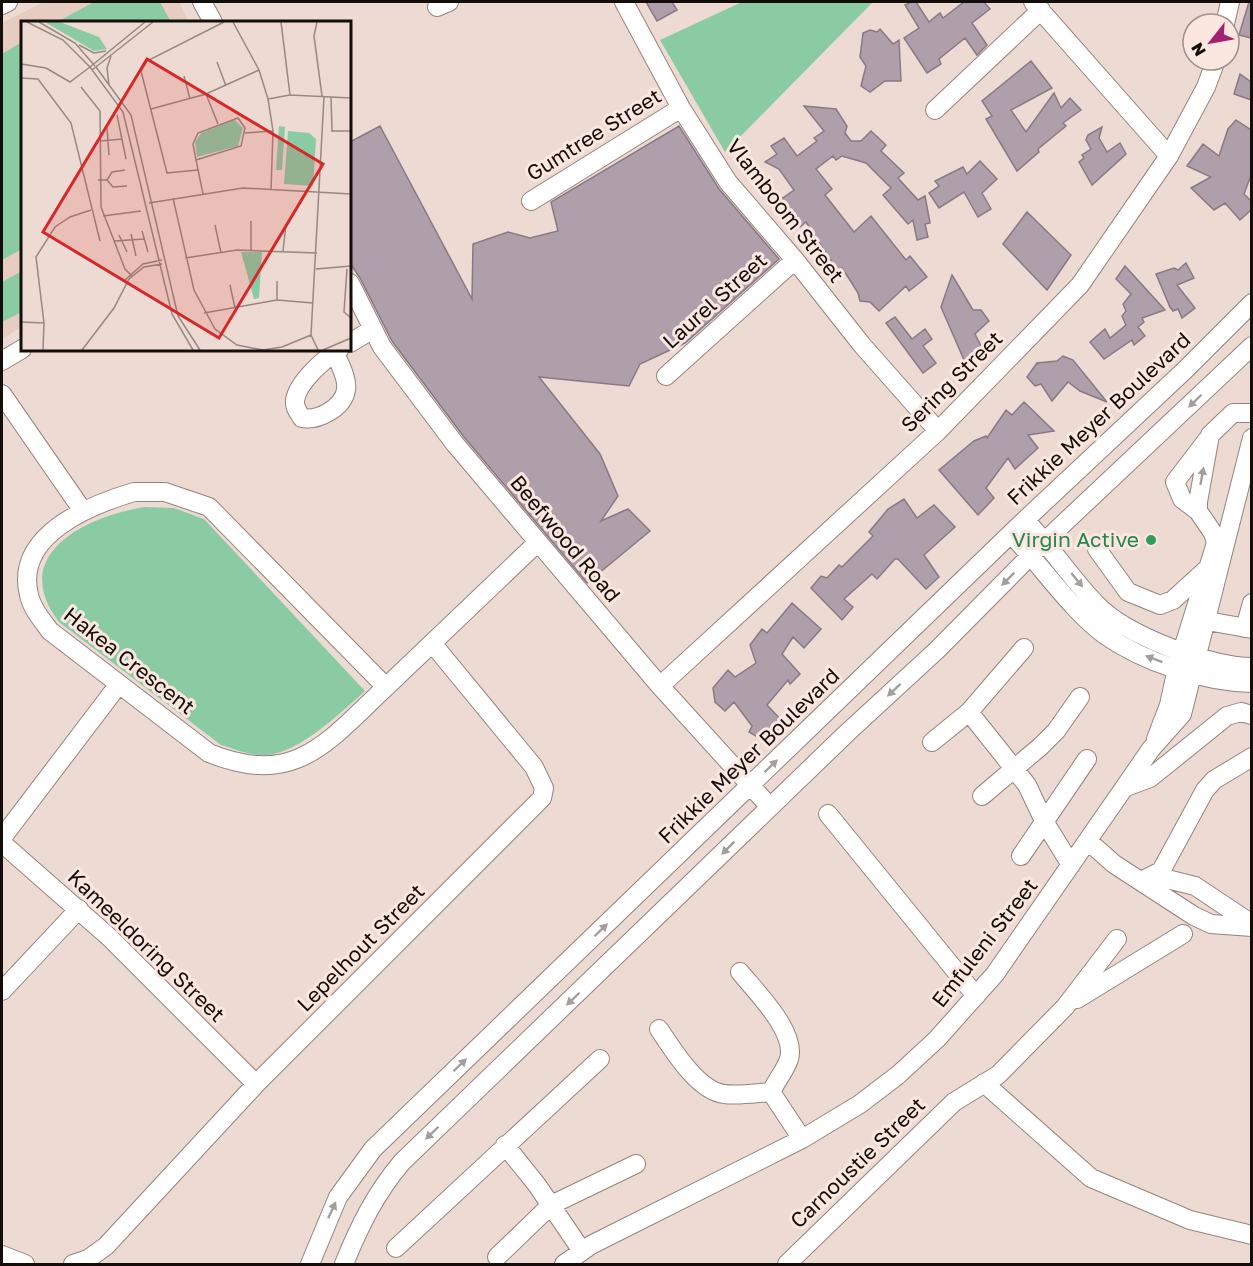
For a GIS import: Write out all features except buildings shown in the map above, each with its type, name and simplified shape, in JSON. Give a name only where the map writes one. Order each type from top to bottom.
[{"type":"street","points":[[2,5],[8,2]]},
{"type":"street","points":[[202,2],[212,21]]},
{"type":"street","name":"Vlamboom Street","points":[[624,2],[681,108],[728,182],[795,260],[862,345],[938,431]]},
{"type":"street","points":[[934,110],[1037,6],[1169,156]]},
{"type":"street","name":"Sering Street","points":[[660,686],[938,431],[1080,285],[1169,156],[1206,87],[1212,72]]},
{"type":"street","name":"Gumtree Street","points":[[531,201],[681,108]]},
{"type":"street","name":"Laurel Street","points":[[666,376],[795,260]]},
{"type":"street","name":"Beefwood Road","points":[[351,285],[382,347],[454,444],[660,686],[770,807]]},
{"type":"street","name":"Frikkie Meyer Boulevard","points":[[309,1264],[338,1197],[373,1149],[1025,520],[1185,370],[1251,303]]},
{"type":"street","points":[[351,342],[374,329]]},
{"type":"street","points":[[344,1264],[361,1222],[378,1193],[402,1162],[770,807],[937,650],[1045,541],[1251,346]]},
{"type":"street","points":[[2,361],[21,350]]},
{"type":"street","points":[[1185,370],[1205,369],[1220,376]]},
{"type":"street","points":[[2,394],[82,511]]},
{"type":"street","points":[[1188,662],[1215,539],[1198,511],[1182,499],[1175,482],[1210,435],[1233,413],[1251,413]]},
{"type":"street","points":[[1198,511],[1210,435]]},
{"type":"street","points":[[1188,662],[1207,621],[1251,438]]},
{"type":"street","name":"Hakea Crescent","points":[[386,687],[210,507],[165,492],[135,492],[82,511],[56,529],[36,548],[28,576],[29,595],[37,614],[51,631],[209,753],[234,763],[261,767],[280,765],[310,754],[330,740],[386,687],[538,542]]},
{"type":"street","points":[[1025,520],[1045,541],[1096,605],[1114,621],[1220,680],[1251,683]]},
{"type":"street","points":[[1011,534],[1084,616],[1104,634],[1129,648],[1188,662],[1251,667]]},
{"type":"street","points":[[1097,549],[1128,592],[1160,605],[1173,600],[1209,568]]},
{"type":"street","points":[[1207,621],[1248,628],[1251,603]]},
{"type":"street","name":"Lepelhout Street","points":[[73,1264],[88,1259],[106,1246],[256,1084],[542,798],[544,788],[534,767],[432,643]]},
{"type":"street","points":[[932,742],[969,712],[1024,648]]},
{"type":"street","name":"Emfuleni Street","points":[[564,1264],[624,1227],[802,1139],[860,1104],[898,1075],[937,1039],[976,996],[1015,947],[1151,749],[1182,714],[1188,662]]},
{"type":"street","name":"Emfuleni Street","points":[[1151,749],[1188,662]]},
{"type":"street","points":[[1182,714],[1194,700],[1220,680]]},
{"type":"street","points":[[2,838],[119,684]]},
{"type":"street","points":[[982,796],[1056,731],[1080,697]]},
{"type":"street","points":[[969,712],[1034,795],[1044,821],[1071,865]]},
{"type":"street","points":[[1126,787],[1150,778],[1227,716],[1241,712],[1251,715]]},
{"type":"street","points":[[1149,878],[1171,857],[1205,790],[1214,780],[1251,756]]},
{"type":"street","points":[[1022,856],[1087,759]]},
{"type":"street","points":[[828,814],[976,996]]},
{"type":"street","points":[[1088,841],[1114,864],[1149,878],[1195,886],[1251,925]]},
{"type":"street","name":"Kameeldoring Street","points":[[2,843],[79,909],[256,1084]]},
{"type":"street","points":[[1149,878],[1174,904],[1211,924],[1251,925]]},
{"type":"street","points":[[2,991],[79,909]]},
{"type":"street","points":[[1065,1006],[1183,934]]},
{"type":"street","points":[[1065,1006],[1117,939]]},
{"type":"street","points":[[740,972],[771,1009],[789,1040],[791,1050],[789,1061],[771,1092]]},
{"type":"street","name":"Carnoustie Street","points":[[787,1264],[962,1095],[998,1075],[1065,1006]]},
{"type":"street","points":[[659,1029],[702,1084],[712,1092],[725,1095],[771,1092]]},
{"type":"street","points":[[396,1248],[600,1059]]},
{"type":"street","points":[[984,1083],[1090,1178],[1190,1220],[1251,1235]]},
{"type":"street","points":[[771,1092],[802,1139]]},
{"type":"street","points":[[505,1145],[551,1205],[582,1251]]},
{"type":"street","points":[[497,1257],[551,1205],[636,1164]]},
{"type":"street","points":[[2,1255],[25,1264]]},
{"type":"shaded area","points":[[44,2],[179,2],[188,21],[21,21],[21,327],[2,339],[2,23]]},
{"type":"green space","points":[[94,2],[160,2],[170,21],[59,21]]},
{"type":"green space","points":[[742,2],[873,2],[725,152],[660,40]]},
{"type":"green space","points":[[21,43],[21,250],[2,260],[2,54]]},
{"type":"green space","points":[[21,272],[21,312],[2,322],[2,282]]},
{"type":"green space","points":[[145,507],[174,508],[204,519],[365,691],[320,730],[293,747],[267,755],[250,754],[221,745],[59,622],[45,598],[42,577],[48,558],[61,542],[79,529],[100,519]]},
{"type":"place","name":"Virgin Active","points":[[1151,540]]}]
